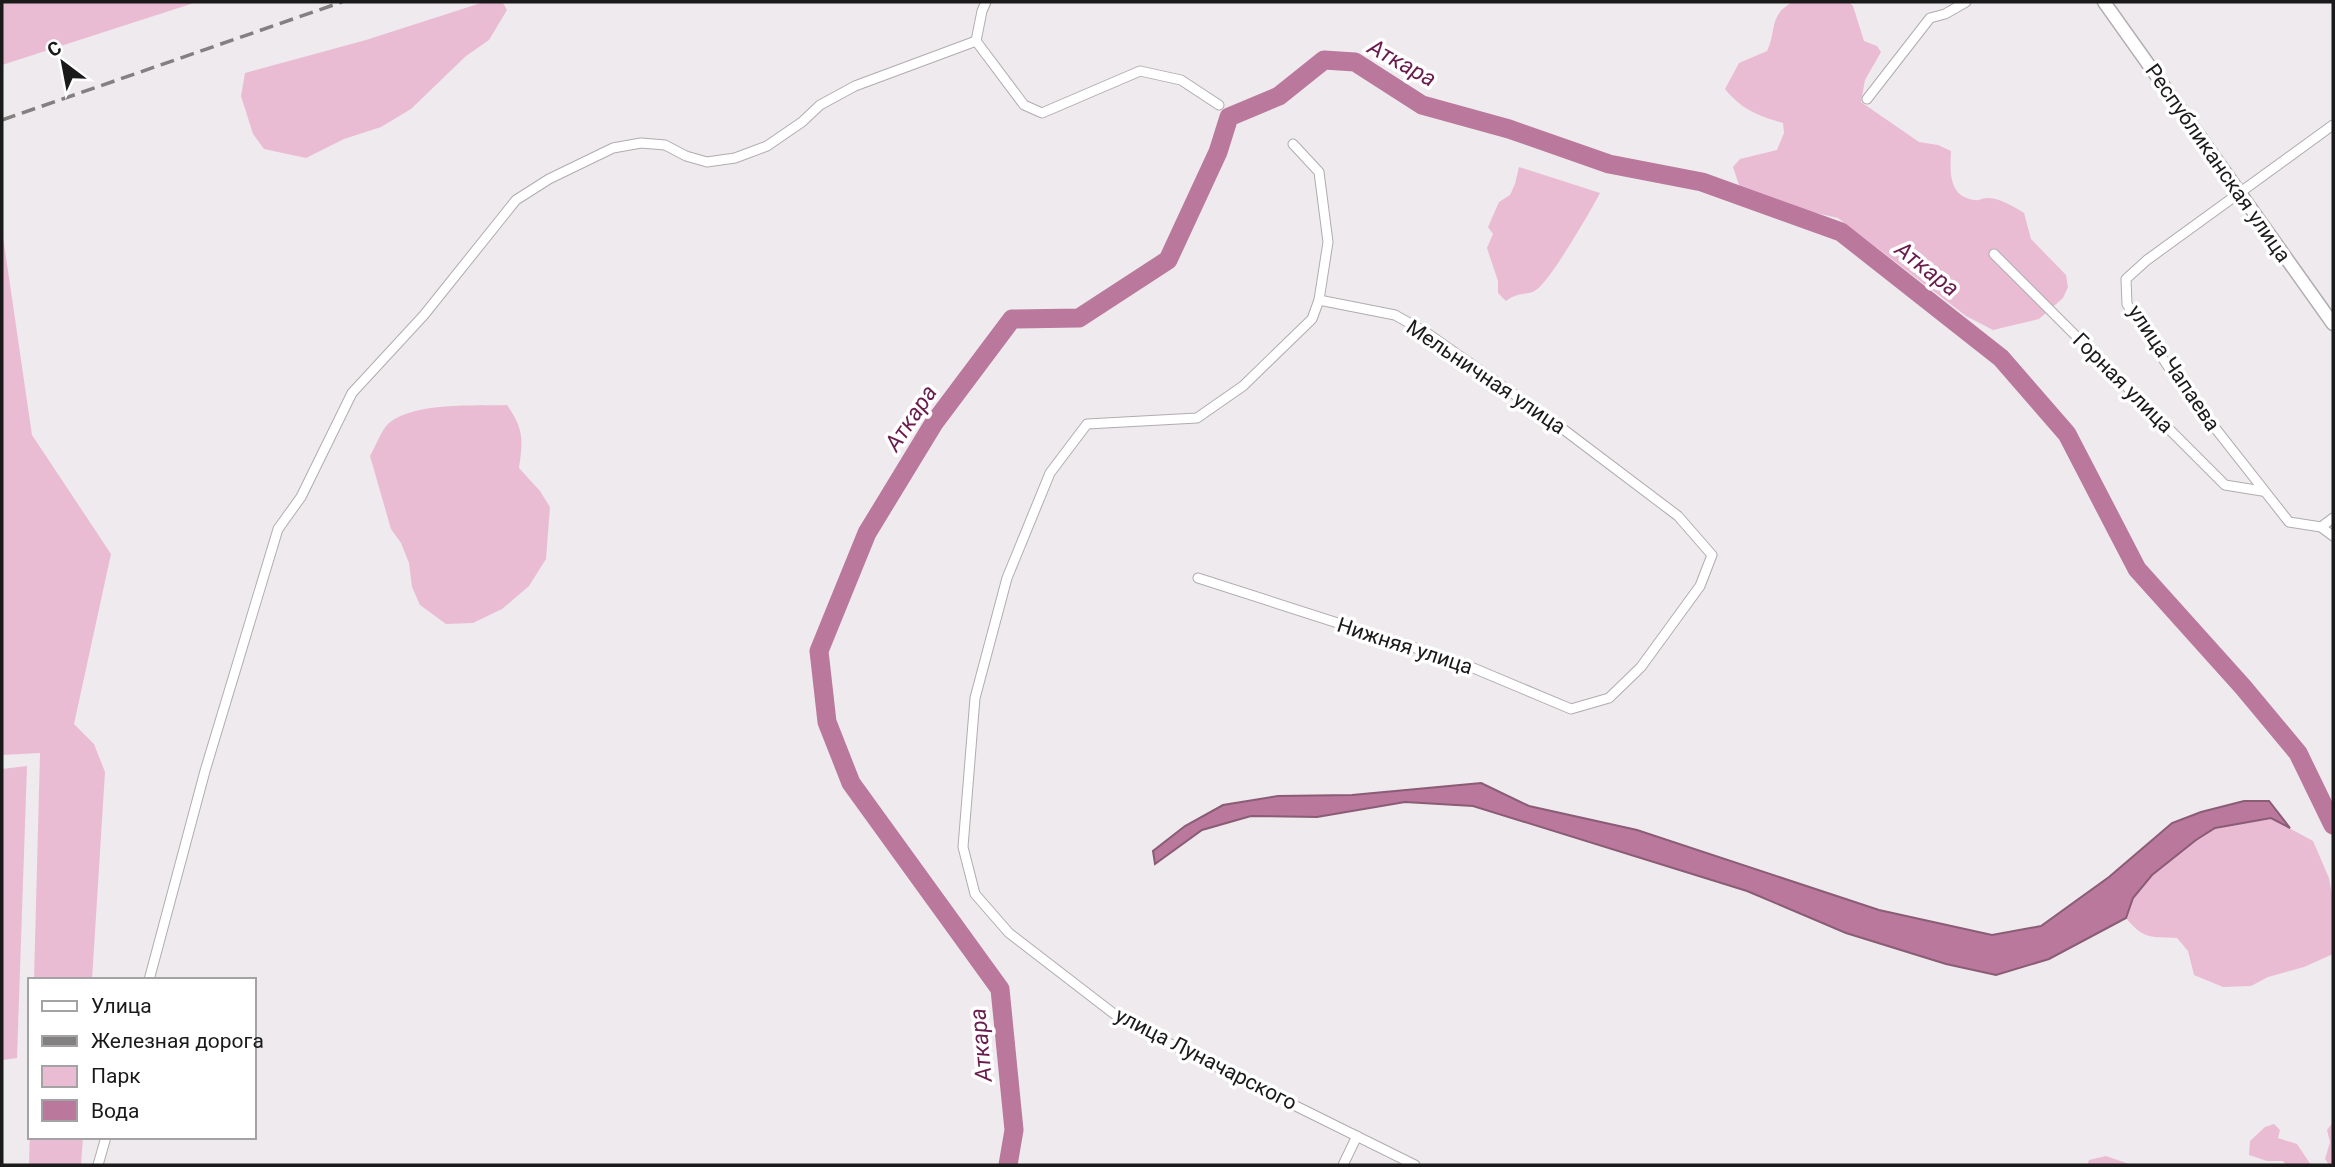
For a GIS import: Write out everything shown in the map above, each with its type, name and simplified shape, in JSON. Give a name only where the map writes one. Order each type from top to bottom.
[{"type":"street","points":[[986,2],[976,41],[1024,105],[1042,113],[1140,71],[1181,80],[1219,105]]},
{"type":"street","points":[[1867,99],[1930,18],[1945,14],[1966,2]]},
{"type":"street","name":"Республиканская улица","points":[[2104,2],[2333,324]]},
{"type":"street","points":[[150,978],[205,771],[278,528],[301,497],[352,393],[424,315],[516,200],[548,179],[614,148],[641,143],[665,145],[686,156],[706,162],[736,158],[766,146],[802,122],[820,105],[855,86],[976,41]]},
{"type":"street","name":"улица Чапаева","points":[[2262,491],[2175,377],[2127,304],[2126,279],[2147,260],[2333,125]]},
{"type":"street","points":[[1293,144],[1319,172],[1328,242],[1319,300]]},
{"type":"street","name":"Горная улица","points":[[1994,254],[2225,485],[2262,491]]},
{"type":"street","name":"Мельничная улица","points":[[1319,300],[1395,315],[1427,333],[1555,422],[1678,516],[1712,555],[1700,586],[1641,667],[1609,698]]},
{"type":"street","name":"улица Луначарского","points":[[1319,300],[1312,318],[1242,386],[1197,418],[1087,424],[1050,473],[1007,578],[975,698],[963,847],[975,894],[1009,933],[1122,1020],[1415,1165]]},
{"type":"street","points":[[2262,491],[2289,522],[2321,527],[2333,536]]},
{"type":"street","points":[[2321,527],[2333,518]]},
{"type":"street","name":"Нижняя улица","points":[[1198,578],[1459,662],[1571,709],[1609,698]]},
{"type":"street","points":[[1343,1165],[1357,1136]]},
{"type":"street","points":[[98,1165],[105,1139]]},
{"type":"green space","points":[[2,2],[197,2],[2,65]]},
{"type":"green space","points":[[484,2],[503,3],[507,10],[489,40],[466,56],[411,109],[381,127],[344,139],[306,158],[264,149],[253,134],[241,96],[245,73],[366,40]]},
{"type":"green space","points":[[1793,2],[1849,2],[1853,6],[1864,41],[1877,46],[1881,52],[1865,80],[1861,102],[1919,142],[1938,145],[1951,151],[1952,182],[1960,194],[1975,200],[1997,199],[2024,213],[2031,239],[2066,275],[2068,287],[2063,298],[2039,319],[1993,330],[1966,316],[1838,218],[1768,202],[1739,185],[1733,167],[1740,159],[1777,150],[1784,133],[1783,123],[1751,111],[1737,102],[1725,89],[1739,63],[1767,51],[1776,18]]},
{"type":"green space","points":[[1519,167],[1600,193],[1570,245],[1543,284],[1533,292],[1506,301],[1498,293],[1498,281],[1487,248],[1493,234],[1488,227],[1499,202],[1510,195]]},
{"type":"green space","points":[[2,230],[32,435],[111,554],[74,724],[94,744],[105,772],[92,978],[34,978],[40,753],[2,755]]},
{"type":"green space","points":[[507,405],[517,421],[521,435],[519,468],[540,491],[550,507],[546,559],[529,586],[502,609],[473,623],[446,624],[420,605],[412,587],[409,563],[401,543],[391,529],[370,456],[386,426],[413,411],[445,406]]},
{"type":"green space","points":[[27,766],[17,1058],[2,1060],[2,769]]},
{"type":"green space","points":[[2271,818],[2313,841],[2329,878],[2333,901],[2333,954],[2304,967],[2268,977],[2251,986],[2223,987],[2194,975],[2188,951],[2177,938],[2148,936],[2137,930],[2126,918],[2133,898],[2152,875],[2196,840],[2215,828]]},
{"type":"green space","points":[[2333,1122],[2333,1165],[2329,1165],[2325,1159],[2330,1142],[2327,1130]]},
{"type":"green space","points":[[2274,1124],[2280,1130],[2278,1138],[2297,1144],[2311,1165],[2286,1165],[2283,1161],[2267,1161],[2249,1155],[2250,1141],[2265,1127]]},
{"type":"green space","points":[[30,1139],[83,1139],[81,1165],[29,1165]]},
{"type":"green space","points":[[2106,1156],[2132,1165],[2087,1165],[2089,1160]]},
{"type":"water","points":[[1481,783],[1529,806],[1637,830],[1879,910],[1992,935],[2041,926],[2109,877],[2172,823],[2201,812],[2244,801],[2269,801],[2290,828],[2271,818],[2215,828],[2152,875],[2133,898],[2126,918],[2049,959],[1996,975],[1946,964],[1846,933],[1747,891],[1473,806],[1405,802],[1317,817],[1251,816],[1202,830],[1155,864],[1153,851],[1185,826],[1223,805],[1278,796],[1352,795]]},
{"type":"waterway","name":"Аткара","points":[[1008,1165],[1014,1130],[1000,989],[851,783],[827,722],[819,651],[867,533],[934,423],[1012,319],[1079,318],[1168,260],[1218,152],[1229,117],[1279,96],[1324,60],[1355,62],[1422,105],[1509,129],[1609,164],[1702,182],[1841,232],[2001,358],[2067,434],[2137,569],[2298,753],[2333,825]]},
{"type":"railway","points":[[2,120],[342,2]]}]
